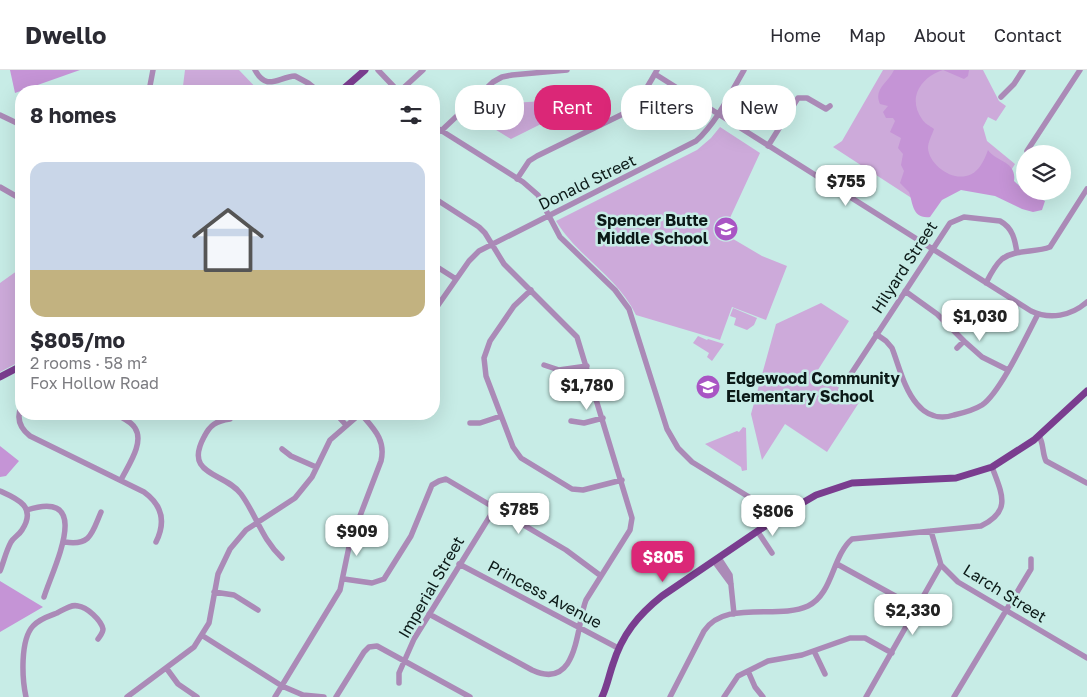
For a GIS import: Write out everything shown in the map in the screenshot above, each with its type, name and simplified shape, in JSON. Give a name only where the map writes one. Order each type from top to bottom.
[{"type":"main road","points":[[348,85],[365,70]]},
{"type":"main road","points":[[0,377],[15,369]]},
{"type":"main road","points":[[602,697],[618,648],[626,633],[645,610],[780,516],[816,495],[852,483],[956,478],[992,467],[1014,455],[1039,436],[1087,391]]},
{"type":"street","points":[[150,85],[153,70]]},
{"type":"street","points":[[255,70],[258,76],[267,82],[278,82],[296,76],[310,85]]},
{"type":"street","points":[[378,70],[393,85]]},
{"type":"street","points":[[406,85],[423,70]]},
{"type":"street","points":[[567,70],[502,77],[493,82],[440,131],[517,179],[538,195],[560,236],[615,290],[629,310],[666,429],[678,448],[692,462],[780,516]]},
{"type":"street","name":"Donald Street","points":[[440,302],[473,255],[682,150],[706,132],[744,70]]},
{"type":"street","points":[[1001,97],[1014,84],[1023,70]]},
{"type":"street","points":[[1031,145],[1080,70]]},
{"type":"street","points":[[517,179],[529,161],[537,156],[625,113],[639,100],[656,72],[768,146],[1038,314],[1048,316],[1068,313],[1087,302]]},
{"type":"street","points":[[768,146],[798,98],[807,98],[826,109],[830,106]]},
{"type":"street","points":[[0,115],[15,122]]},
{"type":"street","points":[[0,187],[15,196]]},
{"type":"street","points":[[986,283],[1000,260],[1009,255],[1050,247],[1087,189]]},
{"type":"street","points":[[430,614],[543,675],[552,674],[560,670],[571,658],[577,642],[586,600],[632,522],[632,514],[622,480],[575,333],[504,264],[485,233],[440,202]]},
{"type":"street","name":"Hilyard Street","points":[[849,377],[950,223],[959,218],[969,218],[995,219],[1005,223],[1013,233],[1017,253]]},
{"type":"street","points":[[440,268],[456,279]]},
{"type":"street","points":[[531,290],[514,306],[490,341],[485,353],[485,372],[518,455],[568,487],[580,490],[622,480]]},
{"type":"street","points":[[905,291],[937,314],[982,357],[1008,370]]},
{"type":"street","points":[[876,334],[892,348],[915,402],[922,410],[936,417],[952,416],[983,404],[990,397],[1008,370],[1038,314]]},
{"type":"street","points":[[956,348],[964,341]]},
{"type":"street","points":[[544,365],[559,370],[587,366]]},
{"type":"street","points":[[470,423],[480,423],[501,416]]},
{"type":"street","points":[[571,421],[584,423],[603,418]]},
{"type":"street","points":[[20,420],[20,425],[30,436],[121,480],[153,499],[159,507],[162,516],[162,525],[156,542]]},
{"type":"street","points":[[121,480],[136,448],[138,436],[135,426],[126,420]]},
{"type":"street","points":[[224,420],[218,421],[210,427],[199,446],[198,459],[205,470],[238,491],[267,542],[282,558]]},
{"type":"street","points":[[341,420],[346,425]]},
{"type":"street","points":[[127,697],[167,669],[194,647],[203,636],[211,616],[218,574],[230,549],[240,536],[256,523],[295,498],[312,477],[330,440],[352,420]]},
{"type":"street","points":[[275,697],[334,602],[344,579],[350,542],[383,456],[381,438],[365,420]]},
{"type":"street","points":[[1039,436],[1044,445],[1046,461],[1087,483]]},
{"type":"street","points":[[282,449],[290,456],[316,468]]},
{"type":"street","points":[[678,697],[671,695],[707,626],[719,617],[734,614],[807,606],[821,595],[852,539],[981,526],[997,516],[1003,499],[992,467]]},
{"type":"street","points":[[344,579],[372,583],[384,579],[411,536],[430,488],[439,480],[446,479],[566,550],[601,576]]},
{"type":"street","points":[[0,491],[20,502],[27,510],[26,523],[11,543],[0,571]]},
{"type":"street","points":[[27,510],[47,505],[58,510],[64,516],[66,525],[65,542],[44,597]]},
{"type":"street","name":"Imperial Street","points":[[399,683],[399,673],[414,638],[495,508]]},
{"type":"street","points":[[65,542],[76,544],[88,539],[102,512]]},
{"type":"street","name":"Larch Street","points":[[931,531],[941,565],[958,582],[1087,658]]},
{"type":"street","points":[[758,532],[772,553]]},
{"type":"street","points":[[954,697],[1031,569],[1031,559]]},
{"type":"street","points":[[717,560],[730,575],[734,614]]},
{"type":"street","name":"Princess Avenue","points":[[460,564],[618,648]]},
{"type":"street","points":[[837,564],[917,608]]},
{"type":"street","points":[[866,697],[941,565]]},
{"type":"street","points":[[214,592],[234,595],[258,610]]},
{"type":"street","points":[[26,697],[23,677],[24,657],[28,635],[36,623],[71,606],[80,606],[90,612],[103,628],[102,634],[98,639]]},
{"type":"street","points":[[203,636],[282,686],[303,695],[324,697]]},
{"type":"street","points":[[724,697],[736,678],[774,658],[798,656],[842,640],[859,637],[870,640],[892,653]]},
{"type":"street","points":[[336,697],[362,654],[369,647],[382,647],[470,697]]},
{"type":"street","points":[[814,650],[825,674]]},
{"type":"street","points":[[167,669],[178,684],[197,697]]},
{"type":"street","points":[[748,671],[762,697]]},
{"type":"street","points":[[454,697],[458,690]]},
{"type":"shaded area","points":[[10,70],[80,70],[38,85],[15,85],[15,93]]},
{"type":"shaded area","points":[[185,70],[239,70],[253,85],[183,85]]},
{"type":"shaded area","points":[[883,70],[983,70],[999,101],[1006,106],[996,121],[988,117],[983,127],[987,141],[1015,164],[1000,188],[947,183],[930,210],[833,147],[842,141]]},
{"type":"shaded area","points":[[894,70],[943,70],[928,78],[916,96],[918,111],[922,119],[934,129],[928,148],[932,160],[941,170],[953,176],[966,176],[977,170],[988,150],[1012,169],[1016,183],[1016,200],[1043,200],[1045,201],[1042,210],[1033,212],[1022,209],[995,196],[961,190],[942,200],[930,217],[924,217],[916,213],[909,192],[900,183],[904,171],[901,165],[903,154],[898,148],[901,138],[890,132],[895,121],[893,118],[886,118],[883,112],[888,106],[880,104],[878,99],[882,86]]},
{"type":"shaded area","points":[[943,70],[969,70],[968,76],[964,79]]},
{"type":"shaded area","points":[[524,102],[534,102],[534,128],[511,139],[496,130],[524,130]]},
{"type":"shaded area","points":[[720,127],[760,153],[723,233],[762,256],[787,266],[766,320],[732,307],[720,340],[636,315],[619,289],[575,245],[556,221],[697,150]]},
{"type":"shaded area","points":[[15,272],[15,364],[0,372],[0,283]]},
{"type":"shaded area","points":[[821,303],[849,321],[816,373],[860,401],[827,452],[785,424],[762,460],[751,414],[776,324]]},
{"type":"shaded area","points":[[733,308],[757,318],[754,325],[747,330],[734,325],[736,318],[730,316]]},
{"type":"shaded area","points":[[698,336],[724,344],[712,361],[707,357],[709,353],[693,343]]},
{"type":"shaded area","points":[[743,427],[746,428],[747,470],[742,471],[741,467],[705,444],[737,431],[739,432]]},
{"type":"shaded area","points":[[0,446],[19,461],[6,476],[0,477]]},
{"type":"shaded area","points":[[0,581],[43,607],[0,632]]},
{"type":"place","name":"Spencer Butte Middle School","points":[[726,229]]},
{"type":"place","name":"Edgewood Community Elementary School","points":[[708,387]]}]
